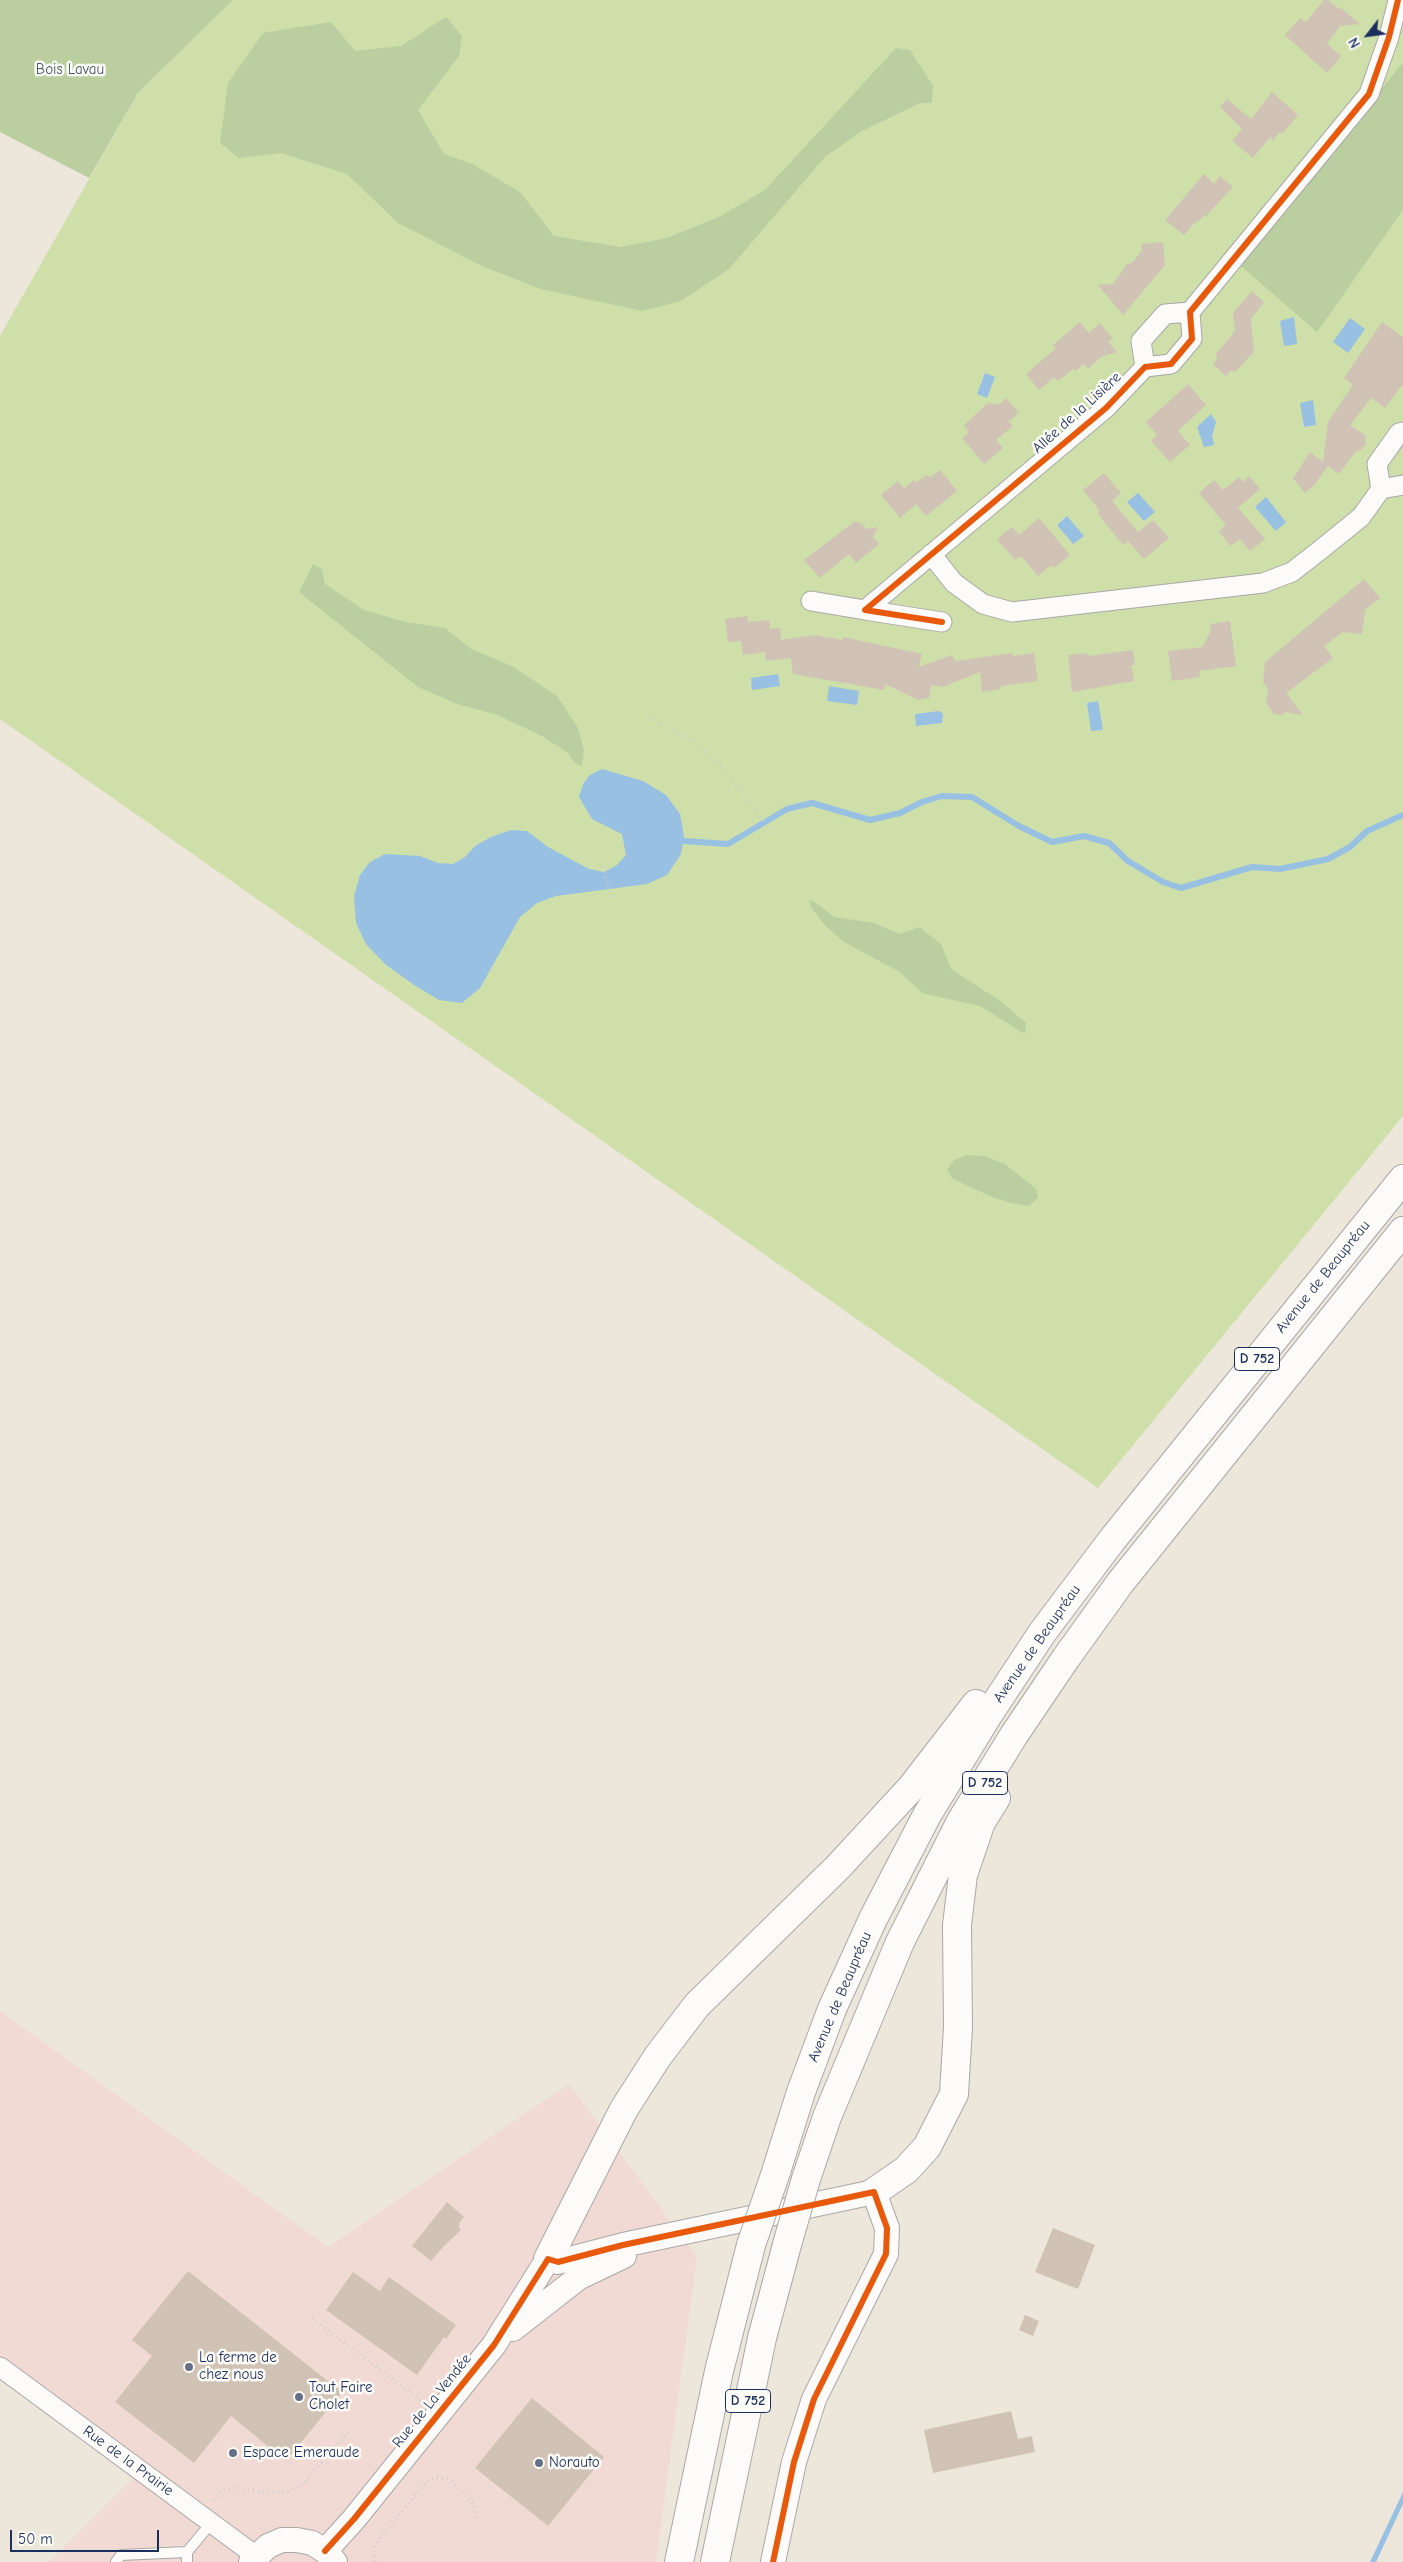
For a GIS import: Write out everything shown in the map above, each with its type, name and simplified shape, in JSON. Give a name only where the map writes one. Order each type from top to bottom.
[{"type":"highway","name":"Avenue de Beaupréau","points":[[679,2562],[719,2371],[751,2245],[801,2092],[832,2009],[873,1919],[927,1815],[988,1715],[1042,1633],[1112,1540],[1403,1179]]},
{"type":"highway","name":"Avenue de Beaupréau","points":[[715,2562],[762,2338],[806,2179],[827,2117],[900,1942],[961,1821],[1066,1658],[1120,1584],[1403,1231]]},
{"type":"highway","points":[[874,2192],[906,2170],[927,2147],[954,2094],[958,2027],[956,1925],[963,1875],[981,1822],[1054,1701],[1210,1489],[1241,1431]]},
{"type":"highway","points":[[548,2258],[624,2109],[658,2056],[697,2005],[838,1867],[911,1788],[964,1722],[1029,1629],[1059,1592],[1112,1540]]},
{"type":"street","points":[[1190,312],[1165,314],[1141,341],[1145,367],[1171,364],[1192,339],[1190,312],[1369,94],[1396,40],[1398,0]]},
{"type":"street","name":"Allée de la Lisière","points":[[864,610],[1106,408],[1145,367]]},
{"type":"street","points":[[1381,489],[1376,464],[1399,433],[1403,432]]},
{"type":"street","points":[[931,554],[954,583],[983,604],[1012,612],[1263,583],[1292,572],[1299,567],[1361,517],[1381,489],[1403,485]]},
{"type":"street","points":[[811,600],[942,622]]},
{"type":"street","points":[[548,2258],[558,2262],[874,2192],[887,2228],[886,2254],[814,2399],[794,2462],[773,2562]]},
{"type":"street","name":"Rue de La Vendée","points":[[494,2345],[539,2307],[578,2278],[671,2236]]},
{"type":"street","name":"Rue de La Vendée","points":[[330,2557],[354,2519],[494,2345],[548,2258]]},
{"type":"street","name":"Rue de la Prairie","points":[[0,2367],[206,2518],[253,2559]]},
{"type":"street","points":[[253,2559],[268,2546],[282,2540],[312,2543],[330,2557]]},
{"type":"lane","points":[[116,2562],[122,2555],[187,2557],[206,2518]]},
{"type":"path","points":[[646,716],[694,741],[716,762],[774,835]]},
{"type":"path","points":[[602,862],[611,898]]},
{"type":"path","points":[[312,2319],[438,2413]]},
{"type":"path","points":[[206,2518],[221,2491],[240,2487],[261,2493],[285,2492],[302,2485],[350,2430]]},
{"type":"path","points":[[375,2562],[374,2551],[382,2536],[427,2481],[437,2478],[450,2480],[474,2504],[476,2520]]},
{"type":"shaded area","points":[[0,2011],[328,2247],[569,2084],[697,2257],[656,2562],[49,2562],[136,2475],[0,2372]]},
{"type":"green space","name":"Bois Lavau","points":[[0,0],[233,0],[138,93],[89,178],[0,132]]},
{"type":"green space","points":[[233,0],[1403,0],[1403,1116],[1098,1488],[0,719],[0,336],[138,93]]},
{"type":"green space","points":[[446,17],[462,36],[459,56],[418,110],[444,154],[472,164],[520,192],[554,236],[620,247],[667,238],[721,216],[765,190],[896,48],[910,50],[933,86],[932,103],[920,103],[860,132],[825,157],[729,269],[681,301],[642,311],[541,289],[484,267],[398,223],[347,174],[281,153],[239,158],[220,143],[228,83],[263,33],[331,22],[355,51],[401,46]]},
{"type":"green space","points":[[1403,62],[1403,210],[1317,332],[1240,265]]},
{"type":"green space","points":[[313,564],[322,569],[325,584],[364,610],[405,622],[445,628],[471,649],[512,666],[557,696],[578,728],[584,751],[582,766],[576,764],[568,753],[542,736],[495,714],[460,705],[418,687],[299,592]]},
{"type":"green space","points":[[809,900],[815,902],[834,917],[874,923],[900,934],[919,927],[941,944],[951,969],[1000,1001],[1026,1023],[1025,1034],[980,1006],[922,993],[900,972],[844,942],[826,926],[812,909]]},
{"type":"green space","points":[[967,1155],[985,1156],[1005,1164],[1036,1189],[1038,1197],[1029,1206],[1011,1203],[992,1197],[953,1179],[947,1170],[954,1160]]},
{"type":"water","points":[[1294,317],[1297,344],[1284,346],[1280,321]]},
{"type":"water","points":[[1350,318],[1365,329],[1348,353],[1333,342]]},
{"type":"water","points":[[985,373],[995,377],[987,398],[977,394]]},
{"type":"water","points":[[1313,400],[1316,425],[1304,427],[1300,403]]},
{"type":"water","points":[[1211,414],[1216,422],[1212,436],[1214,445],[1204,447],[1197,427]]},
{"type":"water","points":[[1138,493],[1155,512],[1144,521],[1127,502]]},
{"type":"water","points":[[1266,497],[1286,522],[1276,531],[1255,507]]},
{"type":"water","points":[[1067,516],[1084,536],[1073,544],[1057,525]]},
{"type":"water","points":[[778,674],[780,686],[752,690],[751,678]]},
{"type":"water","points":[[829,686],[859,691],[857,705],[827,701]]},
{"type":"water","points":[[1098,701],[1103,730],[1091,731],[1087,703]]},
{"type":"water","points":[[939,711],[943,714],[942,723],[916,726],[915,714]]},
{"type":"water","points":[[602,769],[643,781],[666,795],[680,814],[684,836],[681,854],[667,875],[647,884],[556,896],[537,903],[520,917],[480,988],[462,1003],[439,1000],[414,985],[385,964],[366,944],[356,923],[354,896],[360,875],[370,862],[385,854],[420,856],[438,863],[453,864],[465,857],[475,846],[491,837],[511,830],[527,831],[548,847],[589,869],[604,872],[617,865],[626,855],[622,834],[592,819],[579,797],[583,784],[590,775]]},
{"type":"water","points":[[1403,2492],[1403,2504],[1376,2562],[1370,2562]]},
{"type":"building","points":[[1324,0],[1328,0],[1339,9],[1340,7],[1360,24],[1340,26],[1327,44],[1341,56],[1327,73],[1285,35],[1300,18],[1306,22]]},
{"type":"building","points":[[1272,92],[1298,115],[1282,134],[1280,132],[1272,141],[1271,136],[1253,158],[1232,141],[1242,129],[1220,107],[1227,99],[1251,119]]},
{"type":"building","points":[[1204,174],[1214,184],[1220,176],[1233,187],[1205,217],[1204,215],[1197,223],[1196,221],[1184,235],[1165,220]]},
{"type":"building","points":[[1163,242],[1165,265],[1123,315],[1098,285],[1113,284],[1127,264],[1132,263],[1142,250],[1141,244]]},
{"type":"building","points":[[1252,291],[1264,302],[1251,319],[1254,352],[1235,372],[1231,370],[1226,376],[1213,364],[1218,358],[1215,355],[1235,331],[1233,313]]},
{"type":"building","points":[[1080,322],[1089,333],[1100,323],[1113,339],[1108,342],[1117,352],[1101,357],[1088,369],[1084,364],[1075,371],[1073,369],[1058,381],[1054,377],[1039,390],[1026,374],[1056,348],[1053,345]]},
{"type":"building","points":[[1382,322],[1403,337],[1403,384],[1385,408],[1371,398],[1350,425],[1365,435],[1366,444],[1361,450],[1356,451],[1339,474],[1328,466],[1314,485],[1305,493],[1293,478],[1310,452],[1323,462],[1328,422],[1353,385],[1344,378]]},
{"type":"building","points":[[1188,384],[1206,405],[1178,431],[1190,445],[1170,462],[1151,441],[1157,435],[1146,422]]},
{"type":"building","points":[[1006,398],[1019,413],[1008,422],[1013,426],[996,440],[1003,448],[984,464],[962,438],[969,432],[964,425],[988,403],[1000,404]]},
{"type":"building","points":[[940,470],[957,491],[926,516],[916,504],[900,518],[881,495],[898,481],[904,489],[914,480],[916,483],[926,475],[931,477]]},
{"type":"building","points":[[1104,473],[1121,493],[1112,501],[1138,532],[1153,520],[1169,538],[1144,559],[1128,541],[1123,545],[1097,513],[1100,511],[1083,490]]},
{"type":"building","points":[[1249,476],[1260,489],[1238,508],[1265,539],[1250,551],[1240,539],[1231,546],[1219,532],[1226,525],[1199,493],[1214,480],[1223,490],[1239,477],[1243,482]]},
{"type":"building","points":[[1039,518],[1070,555],[1054,568],[1051,565],[1038,576],[1021,556],[1015,560],[997,539],[1012,527],[1019,535]]},
{"type":"building","points":[[855,521],[867,529],[878,527],[873,537],[879,544],[856,563],[849,554],[820,578],[804,560]]},
{"type":"building","points":[[1364,579],[1380,598],[1365,610],[1362,634],[1343,632],[1324,646],[1333,658],[1286,693],[1303,715],[1285,712],[1282,715],[1274,714],[1266,703],[1268,689],[1263,682],[1265,662]]},
{"type":"building","points":[[747,616],[748,622],[769,620],[770,629],[780,628],[781,640],[814,635],[842,640],[843,637],[922,654],[919,667],[952,655],[955,661],[1013,653],[1013,656],[1034,653],[1038,681],[1001,686],[1001,689],[982,692],[980,672],[943,687],[931,685],[929,698],[918,700],[885,684],[884,690],[793,674],[791,658],[766,661],[765,652],[743,655],[741,641],[728,642],[725,619]]},
{"type":"building","points":[[1230,621],[1236,666],[1199,671],[1200,677],[1172,681],[1168,651],[1202,647],[1211,631],[1210,624]]},
{"type":"building","points":[[1133,650],[1135,665],[1131,665],[1134,681],[1072,692],[1068,655],[1087,653],[1088,656]]},
{"type":"building","points":[[447,2202],[464,2217],[458,2227],[461,2230],[431,2261],[412,2246]]},
{"type":"building","points":[[1053,2228],[1095,2245],[1078,2289],[1035,2272]]},
{"type":"building","points":[[188,2271],[342,2392],[286,2461],[231,2416],[194,2463],[115,2402],[152,2356],[132,2340]]},
{"type":"building","points":[[353,2272],[380,2291],[389,2277],[456,2325],[446,2339],[444,2337],[417,2375],[326,2310]]},
{"type":"building","points":[[1025,2315],[1039,2321],[1033,2336],[1019,2330]]},
{"type":"building","name":"Norauto","points":[[532,2398],[604,2457],[548,2526],[475,2468]]},
{"type":"building","points":[[1011,2411],[1018,2439],[1032,2436],[1035,2452],[933,2473],[924,2430]]},
{"type":"waterway","points":[[683,841],[728,844],[787,809],[812,803],[870,820],[900,813],[922,802],[942,796],[972,797],[1019,826],[1052,842],[1084,836],[1109,843],[1128,861],[1163,882],[1181,888],[1252,867],[1280,869],[1328,859],[1350,847],[1367,831],[1403,815]]},
{"type":"cycle path","points":[[942,622],[865,610],[1106,408],[1145,367],[1171,364],[1192,339],[1190,312],[1369,94],[1389,37],[1398,0]]},
{"type":"cycle path","points":[[325,2551],[354,2519],[494,2345],[548,2259],[558,2262],[623,2245],[874,2192],[887,2228],[886,2254],[814,2399],[794,2462],[773,2562]]},
{"type":"place","name":"La ferme de chez nous","points":[[189,2367]]},
{"type":"place","name":"Tout Faire Cholet","points":[[299,2397]]},
{"type":"place","name":"Espace Emeraude","points":[[233,2453]]},
{"type":"place","name":"Norauto","points":[[539,2463]]}]
